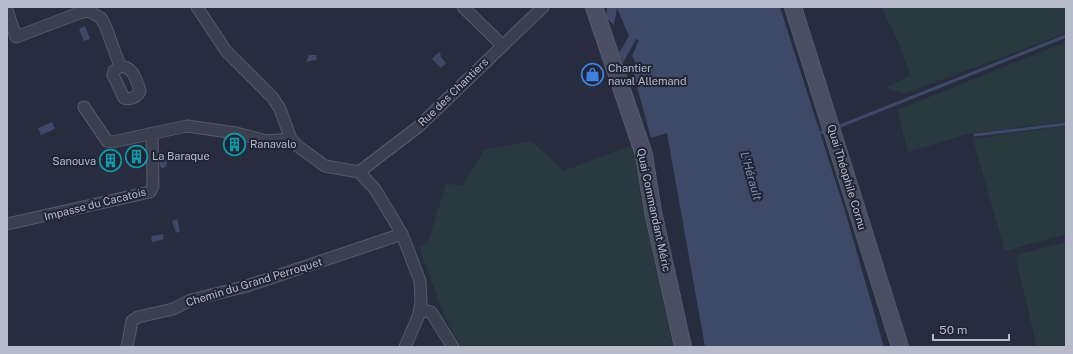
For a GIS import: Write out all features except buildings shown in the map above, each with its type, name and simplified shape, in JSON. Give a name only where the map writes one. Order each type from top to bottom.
[{"type":"main road","name":"Quai Commandant Méric","points":[[594,7],[644,155],[653,212],[683,347]]},
{"type":"main road","name":"Quai Théophile Cornu","points":[[793,7],[836,139],[900,347]]},
{"type":"street","points":[[197,7],[226,51],[244,72],[273,98],[280,109],[291,139],[299,148],[325,166],[359,172],[375,189],[402,234],[420,281],[422,295],[420,310],[416,325],[405,347]]},
{"type":"street","points":[[463,7],[502,45]]},
{"type":"street","name":"Rue des Chantiers","points":[[359,172],[418,127],[543,7]]},
{"type":"street","points":[[7,10],[12,39],[82,12],[89,11],[101,18],[105,25],[120,66]]},
{"type":"street","points":[[84,107],[107,141],[112,142],[187,126],[236,133],[267,141],[291,139]]},
{"type":"street","name":"Impasse du Cacatois","points":[[7,224],[147,194],[153,186],[152,134]]},
{"type":"street","name":"Chemin du Grand Perroquet","points":[[126,347],[132,321],[138,317],[173,309],[191,300],[247,286],[402,234]]},
{"type":"street","points":[[420,310],[431,312],[453,347]]},
{"type":"shaded area","points":[[881,7],[1066,7],[1066,31],[1064,34],[904,94],[886,88],[910,75],[898,41]]},
{"type":"shaded area","points":[[1066,42],[1066,121],[967,134],[908,152],[897,110]]},
{"type":"shaded area","points":[[1066,126],[1066,234],[1005,251],[973,139]]},
{"type":"shaded area","points":[[531,141],[564,171],[634,144],[641,201],[673,347],[462,347],[445,318],[419,247],[428,242],[446,184],[461,185],[464,183],[483,152],[487,149]]},
{"type":"shaded area","points":[[1066,242],[1066,347],[1037,347],[1016,260],[1020,254]]},
{"type":"water","name":"L'Hérault","points":[[607,7],[780,7],[845,211],[884,347],[705,347],[667,133],[651,138],[634,76],[637,66],[632,56],[639,40],[636,39],[623,63],[619,53],[629,36],[617,8],[614,25],[606,18]]},
{"type":"water","points":[[85,26],[90,39],[84,41],[79,29]]},
{"type":"water","points":[[439,52],[441,55],[440,56],[446,63],[441,68],[432,59]]},
{"type":"water","points":[[309,55],[316,55],[317,60],[306,62]]},
{"type":"water","points":[[52,122],[55,129],[41,135],[38,128]]},
{"type":"water","points":[[163,155],[166,157],[167,165],[163,169],[160,166],[160,157]]},
{"type":"water","points":[[177,219],[180,231],[176,233],[172,221]]},
{"type":"water","points":[[163,234],[164,239],[153,242],[151,240],[152,236]]},
{"type":"waterway","points":[[835,128],[1066,36]]},
{"type":"waterway","points":[[975,135],[1066,124]]},
{"type":"waterway","points":[[820,133],[826,131]]},
{"type":"place","name":"Chantier naval Allemand","points":[[592,74]]},
{"type":"place","name":"Ranavalo","points":[[234,144]]},
{"type":"place","name":"La Baraque","points":[[136,156]]},
{"type":"place","name":"Sanouva","points":[[111,161]]}]
